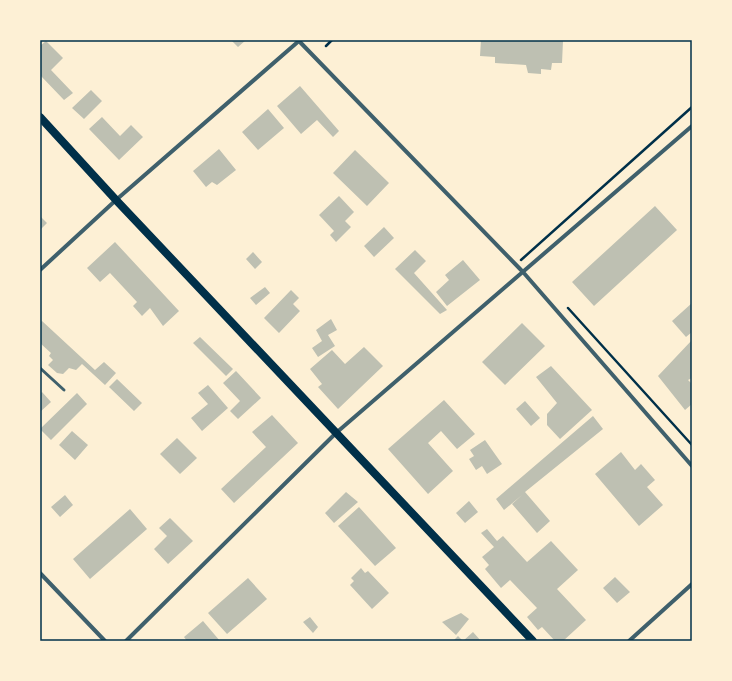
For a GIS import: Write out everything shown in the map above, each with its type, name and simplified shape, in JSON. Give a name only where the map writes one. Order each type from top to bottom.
[{"type":"main road","points":[[40,116],[116,200],[533,641]]},
{"type":"street","points":[[40,270],[116,200],[299,40],[516,264],[692,466]]},
{"type":"street","points":[[126,641],[336,433],[692,126]]},
{"type":"street","points":[[40,573],[105,641]]},
{"type":"street","points":[[629,641],[692,584]]},
{"type":"lane","points":[[40,368],[64,390]]},
{"type":"path","points":[[326,46],[332,40]]},
{"type":"path","points":[[516,264],[692,107]]},
{"type":"path","points":[[522,258],[530,266]]},
{"type":"path","points":[[567,306],[692,445]]},
{"type":"building","points":[[231,40],[246,40],[238,47]]},
{"type":"building","points":[[481,40],[563,41],[562,63],[552,63],[551,70],[541,69],[541,74],[528,73],[526,65],[495,63],[495,57],[480,56]]},
{"type":"building","points":[[46,41],[63,58],[51,70],[73,93],[64,100],[40,75],[40,46]]},
{"type":"building","points":[[300,86],[339,131],[333,137],[317,120],[301,134],[277,106]]},
{"type":"building","points":[[91,90],[102,101],[84,119],[72,108]]},
{"type":"building","points":[[268,109],[284,128],[258,150],[242,132]]},
{"type":"building","points":[[102,117],[120,136],[131,125],[143,137],[119,160],[89,129]]},
{"type":"building","points":[[219,149],[236,170],[217,185],[212,182],[206,187],[193,171]]},
{"type":"building","points":[[355,150],[389,183],[367,206],[333,173]]},
{"type":"building","points":[[339,196],[354,212],[345,221],[351,227],[336,242],[330,235],[334,231],[319,215]]},
{"type":"building","points":[[655,206],[677,230],[594,306],[572,282]]},
{"type":"building","points":[[40,216],[47,223],[40,230]]},
{"type":"building","points":[[384,227],[394,238],[374,257],[364,246]]},
{"type":"building","points":[[115,242],[179,311],[163,326],[150,308],[142,316],[133,306],[137,302],[110,273],[100,282],[87,268]]},
{"type":"building","points":[[415,250],[426,261],[414,273],[447,310],[440,314],[395,269]]},
{"type":"building","points":[[253,252],[262,262],[255,269],[246,259]]},
{"type":"building","points":[[463,260],[480,280],[447,306],[436,292],[449,280],[445,275]]},
{"type":"building","points":[[265,287],[270,293],[256,305],[250,298]]},
{"type":"building","points":[[291,290],[299,298],[293,304],[300,311],[279,333],[264,318]]},
{"type":"building","points":[[692,303],[692,332],[686,337],[672,321]]},
{"type":"building","points":[[331,319],[337,330],[328,335],[335,346],[318,357],[312,348],[322,341],[316,330]]},
{"type":"building","points":[[42,321],[95,370],[104,362],[116,373],[105,385],[82,364],[76,370],[69,368],[63,374],[57,373],[48,365],[53,360],[49,356],[51,353],[40,343],[40,323]]},
{"type":"building","points":[[522,323],[545,346],[505,385],[482,362]]},
{"type":"building","points":[[200,337],[233,369],[226,376],[193,343]]},
{"type":"building","points":[[692,340],[692,378],[688,380],[692,384],[692,404],[685,410],[658,376]]},
{"type":"building","points":[[364,347],[383,366],[338,409],[318,387],[322,384],[310,369],[332,350],[345,364]]},
{"type":"building","points":[[551,366],[592,410],[560,439],[547,425],[547,414],[557,403],[536,377]]},
{"type":"building","points":[[236,371],[261,398],[238,419],[230,411],[240,401],[223,383]]},
{"type":"building","points":[[117,379],[142,403],[134,411],[109,387]]},
{"type":"building","points":[[208,385],[228,408],[202,431],[191,418],[208,404],[198,393]]},
{"type":"building","points":[[42,392],[51,402],[40,412],[40,394]]},
{"type":"building","points":[[77,393],[87,404],[51,440],[40,429]]},
{"type":"building","points":[[444,400],[475,434],[457,449],[441,431],[428,443],[453,471],[428,494],[388,449]]},
{"type":"building","points":[[525,401],[540,418],[531,426],[516,409]]},
{"type":"building","points":[[272,415],[298,443],[234,503],[221,489],[266,447],[252,432]]},
{"type":"building","points":[[593,416],[603,429],[525,492],[550,521],[537,533],[512,504],[522,495],[504,510],[496,499]]},
{"type":"building","points":[[72,431],[88,445],[75,460],[59,445]]},
{"type":"building","points":[[177,438],[197,458],[180,474],[160,454]]},
{"type":"building","points":[[485,440],[502,464],[487,474],[482,466],[476,470],[469,459],[474,456],[470,450]]},
{"type":"building","points":[[621,452],[635,470],[641,464],[655,480],[647,487],[663,505],[639,526],[595,474]]},
{"type":"building","points":[[346,492],[358,502],[334,523],[325,513]]},
{"type":"building","points":[[65,495],[73,505],[60,517],[51,507]]},
{"type":"building","points":[[469,501],[478,512],[465,523],[456,513]]},
{"type":"building","points":[[359,507],[396,548],[375,566],[338,526]]},
{"type":"building","points":[[130,509],[147,529],[90,579],[73,559]]},
{"type":"building","points":[[170,518],[193,541],[168,564],[154,549],[167,536],[159,528]]},
{"type":"building","points":[[487,529],[497,541],[503,536],[527,562],[551,541],[578,570],[557,589],[586,620],[563,641],[555,641],[542,627],[538,630],[527,617],[537,608],[510,580],[501,588],[485,569],[489,565],[482,557],[494,547],[481,533]]},
{"type":"building","points":[[361,568],[365,573],[368,571],[389,593],[372,609],[350,585],[354,581],[351,578]]},
{"type":"building","points":[[615,577],[630,592],[617,603],[603,588]]},
{"type":"building","points":[[248,578],[267,599],[227,634],[208,613]]},
{"type":"building","points":[[461,613],[469,619],[456,635],[442,622]]},
{"type":"building","points":[[310,617],[318,627],[313,633],[303,622]]},
{"type":"building","points":[[203,621],[220,641],[187,641],[184,637]]},
{"type":"building","points":[[473,632],[481,641],[463,641]]},
{"type":"building","points":[[458,636],[463,641],[453,641]]}]
